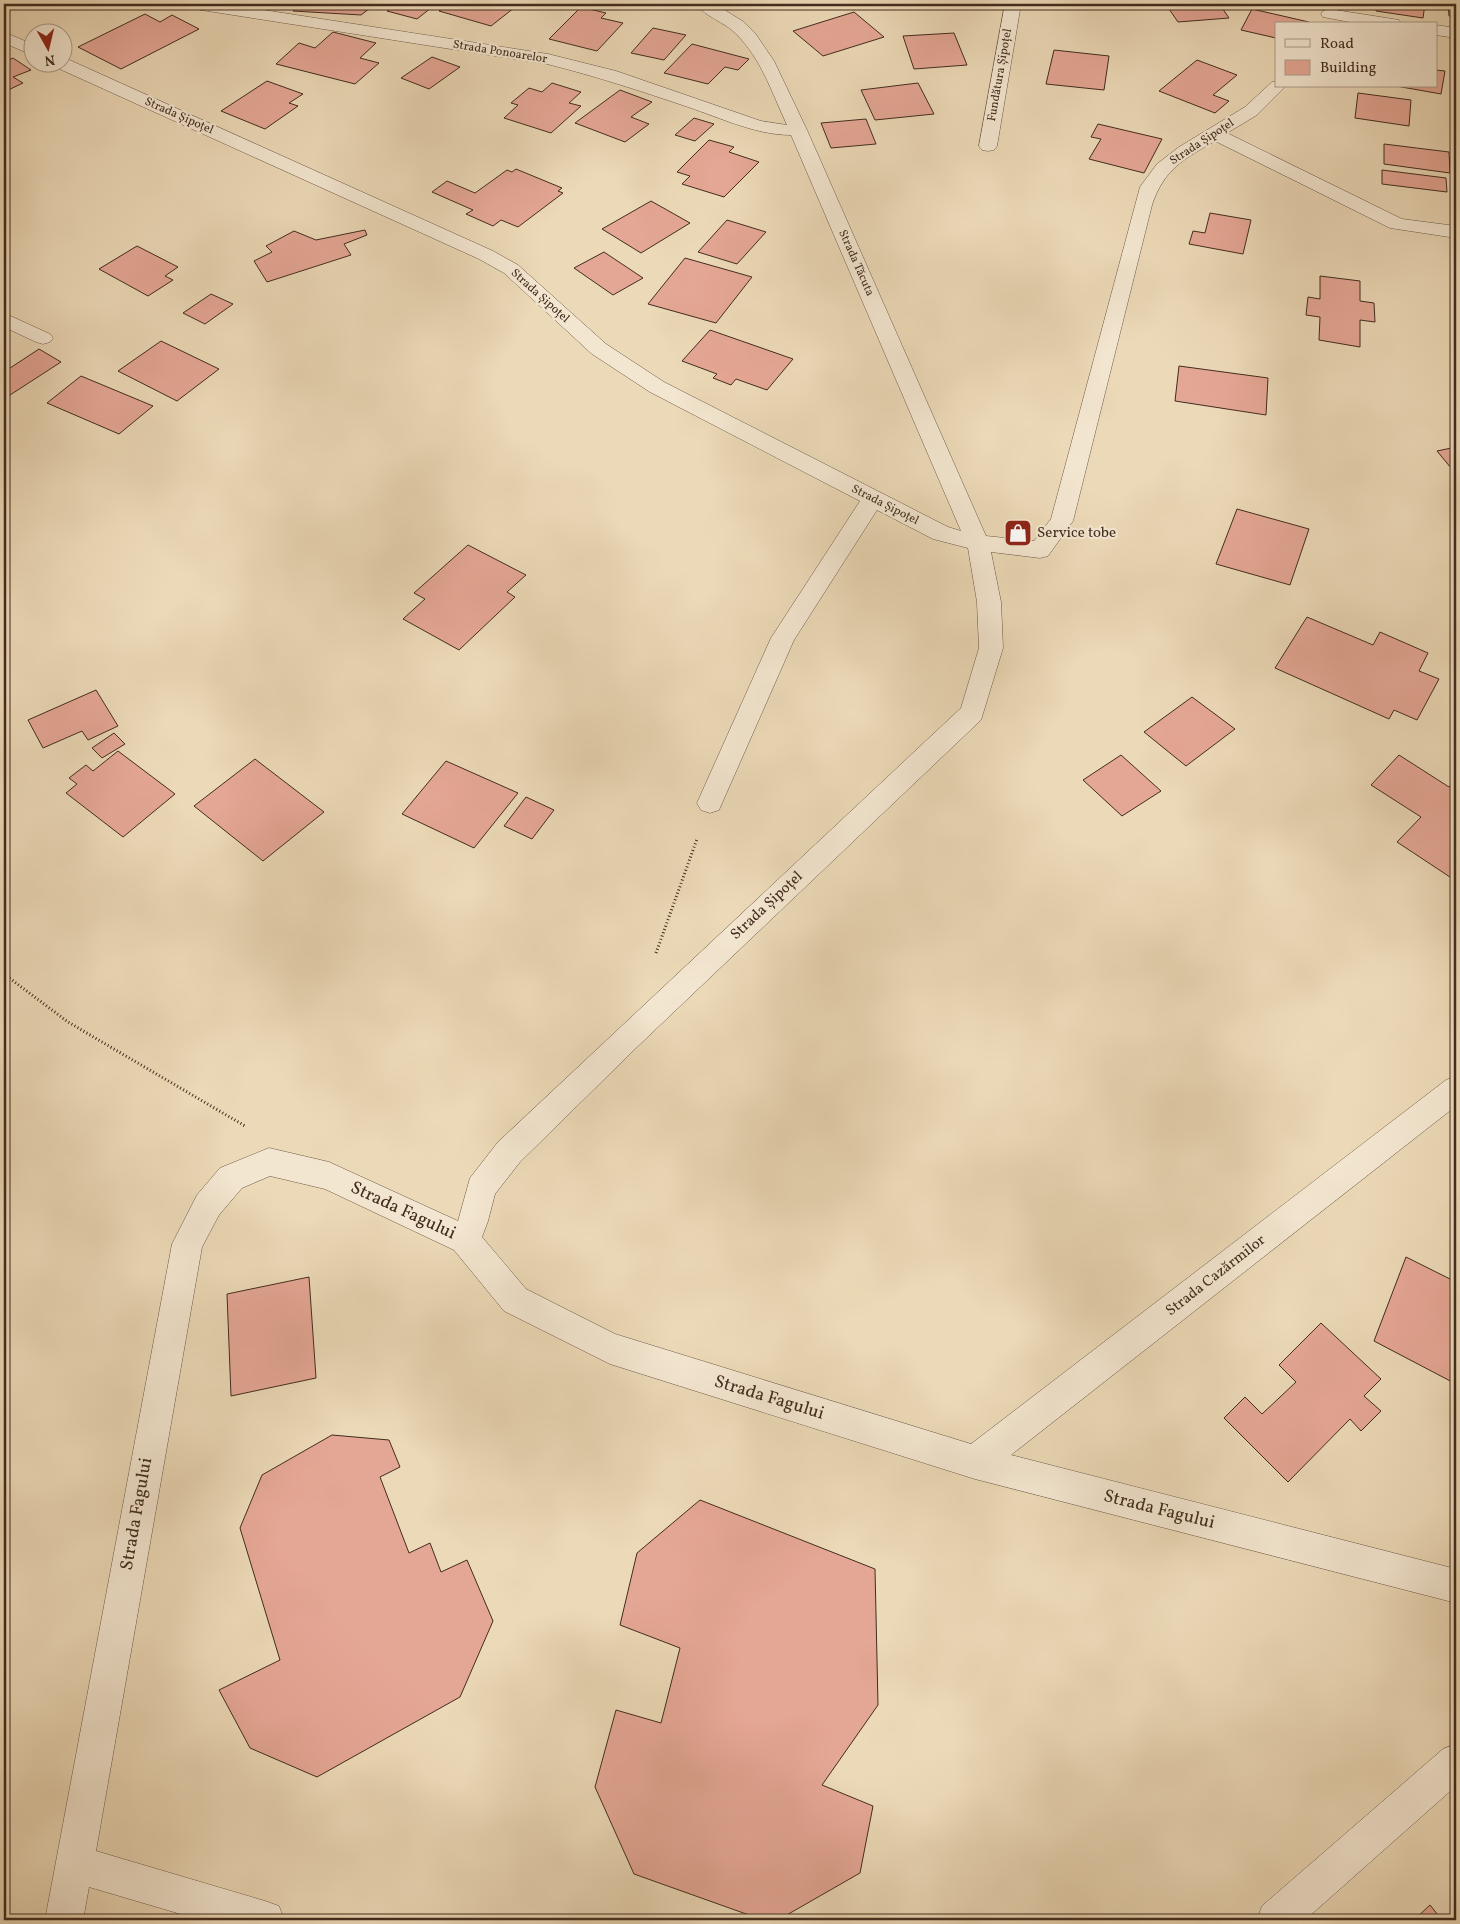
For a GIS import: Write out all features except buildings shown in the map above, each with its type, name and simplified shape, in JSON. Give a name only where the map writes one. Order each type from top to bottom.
[{"type":"street","name":"Strada Ponoarelor","points":[[195,4],[548,59],[610,75],[757,125],[781,130],[798,130]]},
{"type":"street","name":"Strada Tăcuta","points":[[704,4],[723,15],[749,37],[766,61],[798,130],[978,543]]},
{"type":"street","name":"Fundătura Șipoțel","points":[[988,146],[1013,4]]},
{"type":"street","points":[[1328,14],[1380,22]]},
{"type":"street","points":[[1438,30],[1456,33]]},
{"type":"street","points":[[4,38],[22,46]]},
{"type":"street","name":"Strada Șipoțel","points":[[72,68],[486,254],[511,269],[599,349],[657,387],[872,500],[940,533],[978,543],[1040,550],[1062,521],[1149,187],[1163,168],[1186,151],[1251,111],[1276,88]]},
{"type":"street","points":[[1215,134],[1397,224],[1456,232]]},
{"type":"street","points":[[4,319],[43,338]]},
{"type":"street","points":[[710,803],[783,638],[872,500]]},
{"type":"street","name":"Strada Șipoțel","points":[[465,1240],[473,1221],[481,1188],[509,1152],[972,713],[991,648],[988,602],[978,543]]},
{"type":"street","name":"Strada Cazărmilor","points":[[975,1462],[1456,1089]]},
{"type":"street","name":"Strada Fagului","points":[[64,1920],[187,1244],[208,1205],[231,1178],[269,1162],[329,1176],[465,1240],[515,1300],[610,1348],[975,1462],[1456,1586]]},
{"type":"street","points":[[1276,1920],[1456,1762]]},
{"type":"street","points":[[74,1863],[265,1920]]},
{"type":"path","points":[[655,958],[710,803]]},
{"type":"path","points":[[4,974],[68,1022],[254,1132]]},
{"type":"place","name":"Service tobe","points":[[1018,533]]}]
